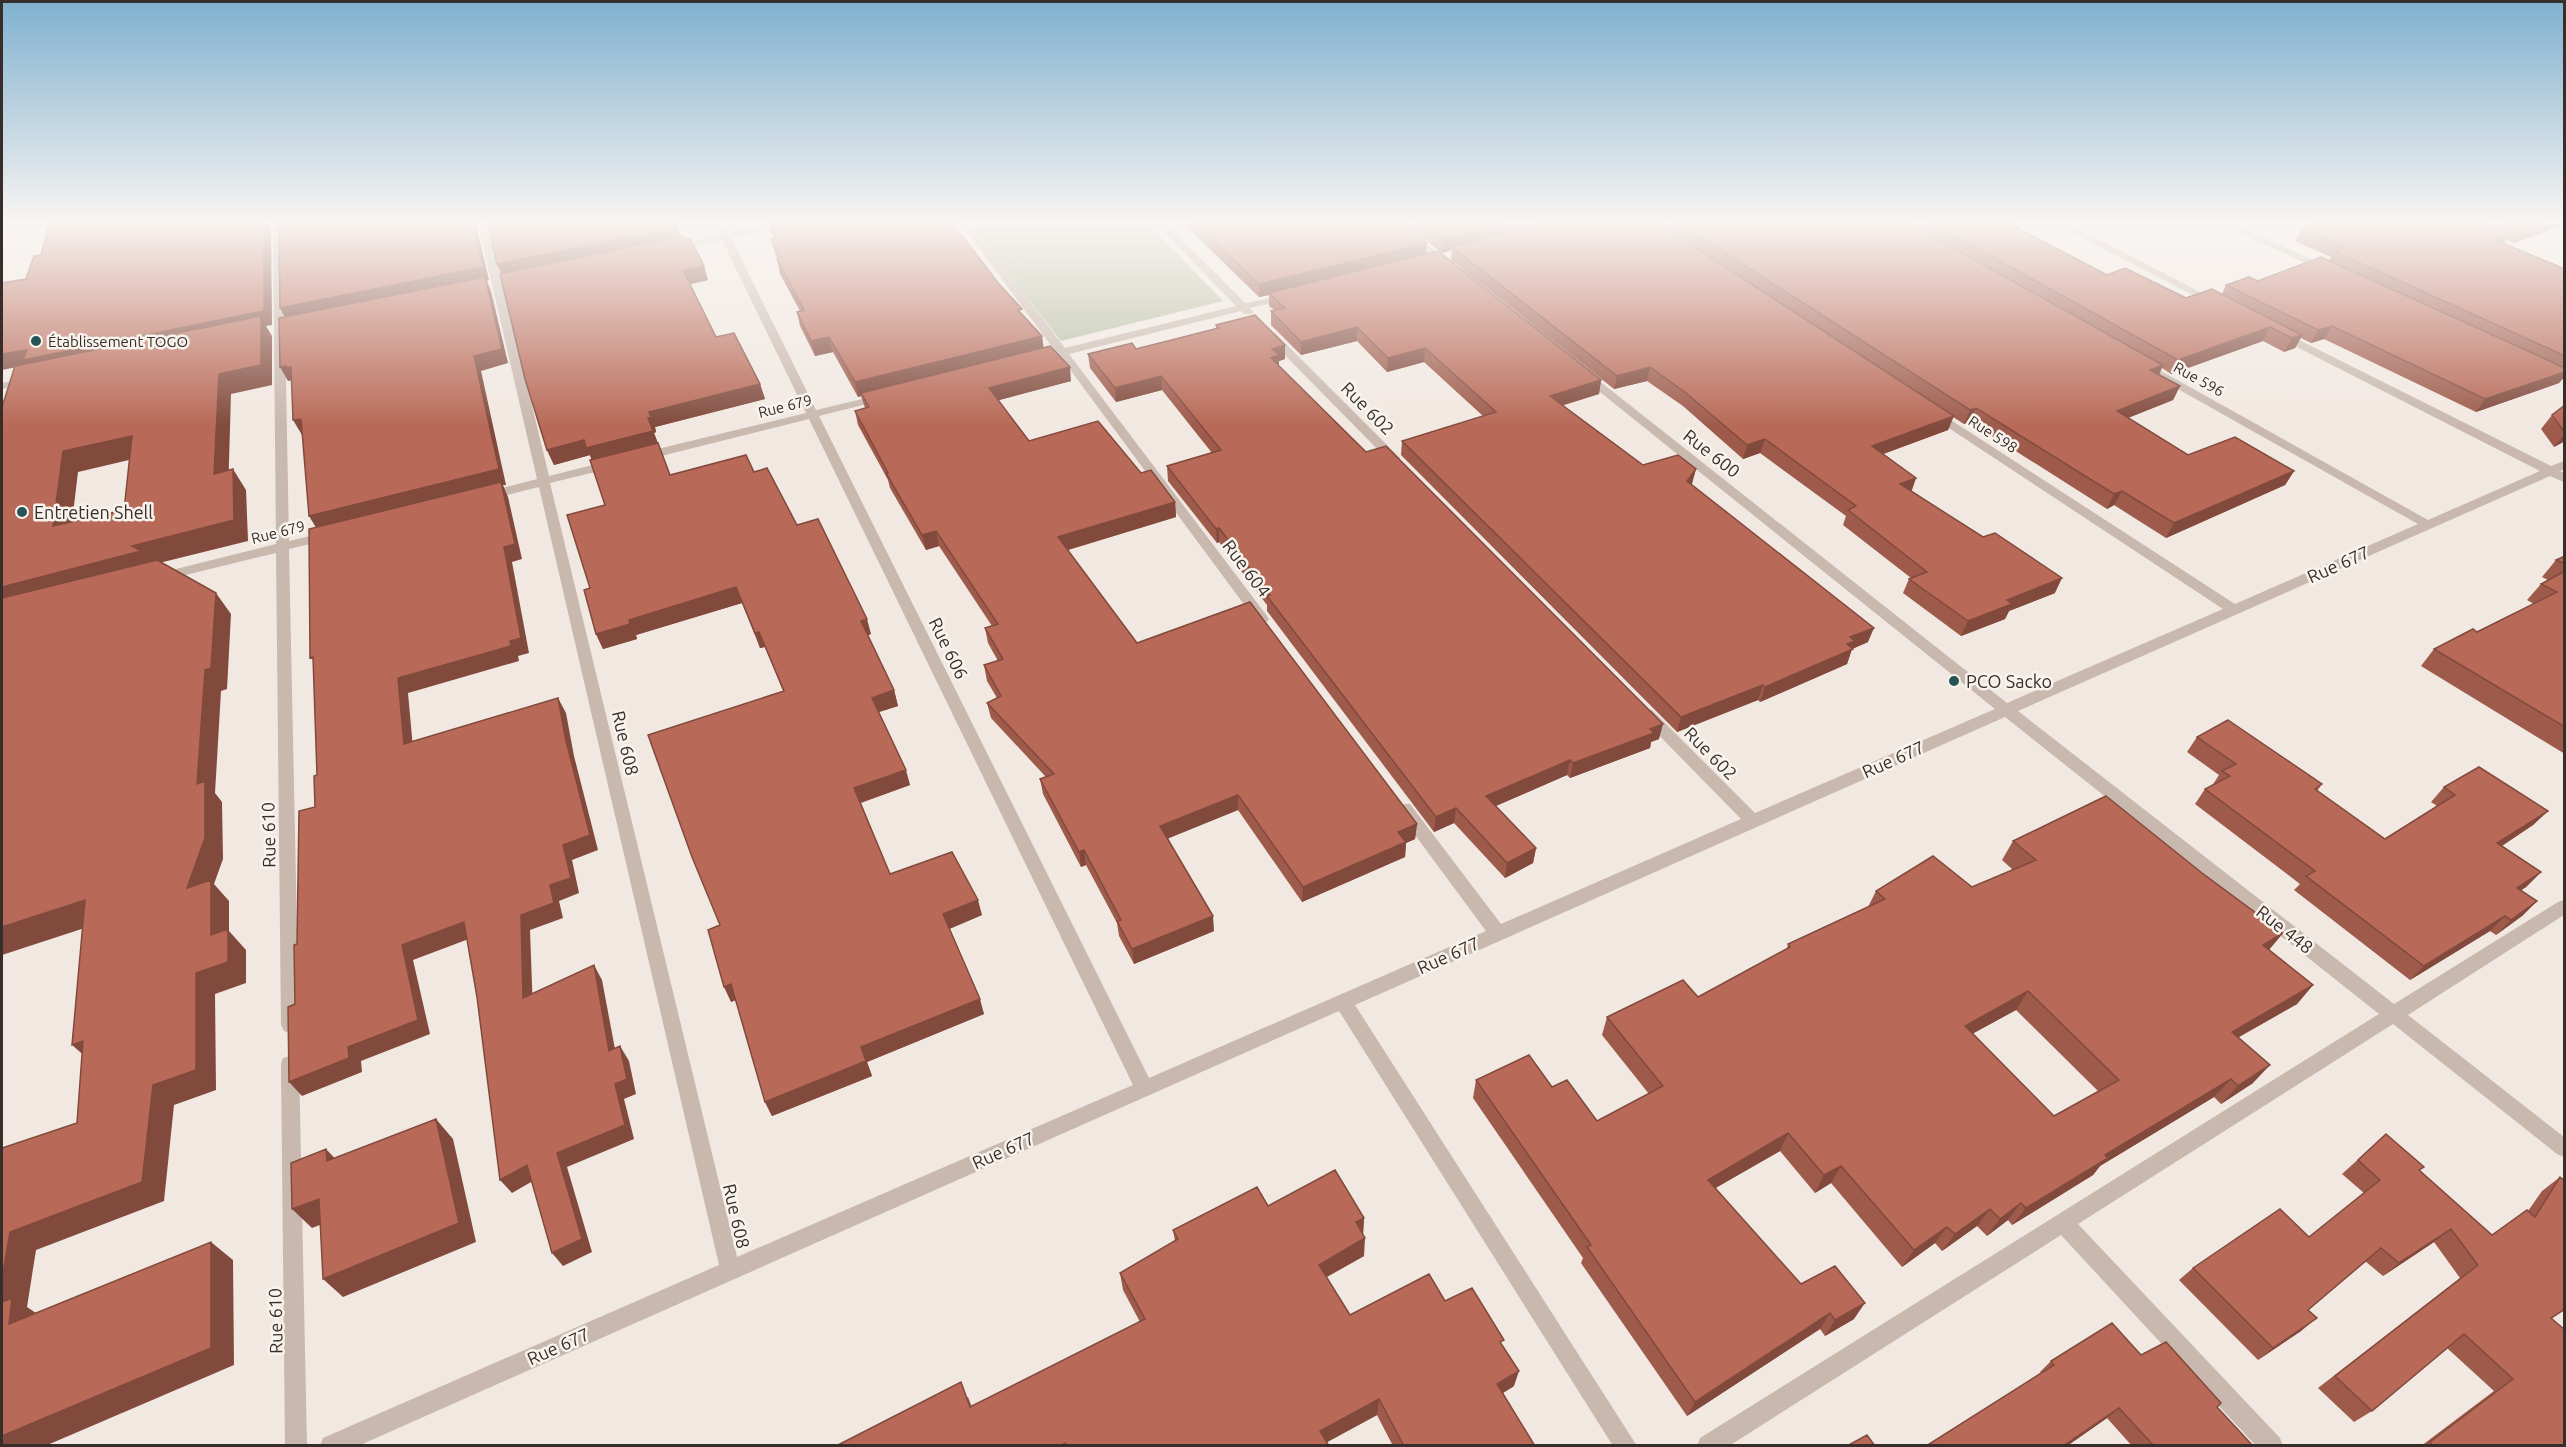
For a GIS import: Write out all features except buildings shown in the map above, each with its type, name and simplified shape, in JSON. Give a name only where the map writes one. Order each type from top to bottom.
[{"type":"street","name":"Rue 610","points":[[279,292],[296,1446]]},
{"type":"street","name":"Rue 608","points":[[499,292],[730,1270]]},
{"type":"street","name":"Rue 606","points":[[752,292],[1144,1088]]},
{"type":"street","name":"Rue 604","points":[[1017,292],[1269,628]]},
{"type":"street","name":"Rue 602","points":[[1228,292],[1402,467]]},
{"type":"street","points":[[2194,292],[2231,310]]},
{"type":"street","points":[[1028,361],[1301,293]]},
{"type":"street","points":[[2274,332],[2560,471]]},
{"type":"street","name":"Rue 596","points":[[2129,357],[2428,525]]},
{"type":"street","name":"Rue 600","points":[[1578,369],[2006,710]]},
{"type":"street","points":[[2,386],[36,379]]},
{"type":"street","name":"Rue 679","points":[[476,498],[892,394]]},
{"type":"street","name":"Rue 598","points":[[1925,407],[2234,610]]},
{"type":"street","name":"Rue 677","points":[[331,1446],[2428,525],[2560,471]]},
{"type":"street","name":"Rue 679","points":[[148,580],[340,532]]},
{"type":"street","name":"Rue 602","points":[[1636,703],[1753,821]]},
{"type":"street","name":"Rue 448","points":[[2006,710],[2565,1148]]},
{"type":"street","points":[[1398,800],[1498,933]]},
{"type":"street","points":[[1708,1446],[2565,907]]},
{"type":"street","points":[[1343,1002],[1626,1446]]},
{"type":"street","points":[[2063,1223],[2272,1446]]},
{"type":"green space","points":[[1023,292],[1214,292],[1223,301],[1061,341]]},
{"type":"place","name":"Établissement TOGO","points":[[36,341]]},
{"type":"place","name":"Entretien Shell","points":[[22,512]]},
{"type":"place","name":"PCO Sacko","points":[[1954,681]]}]
